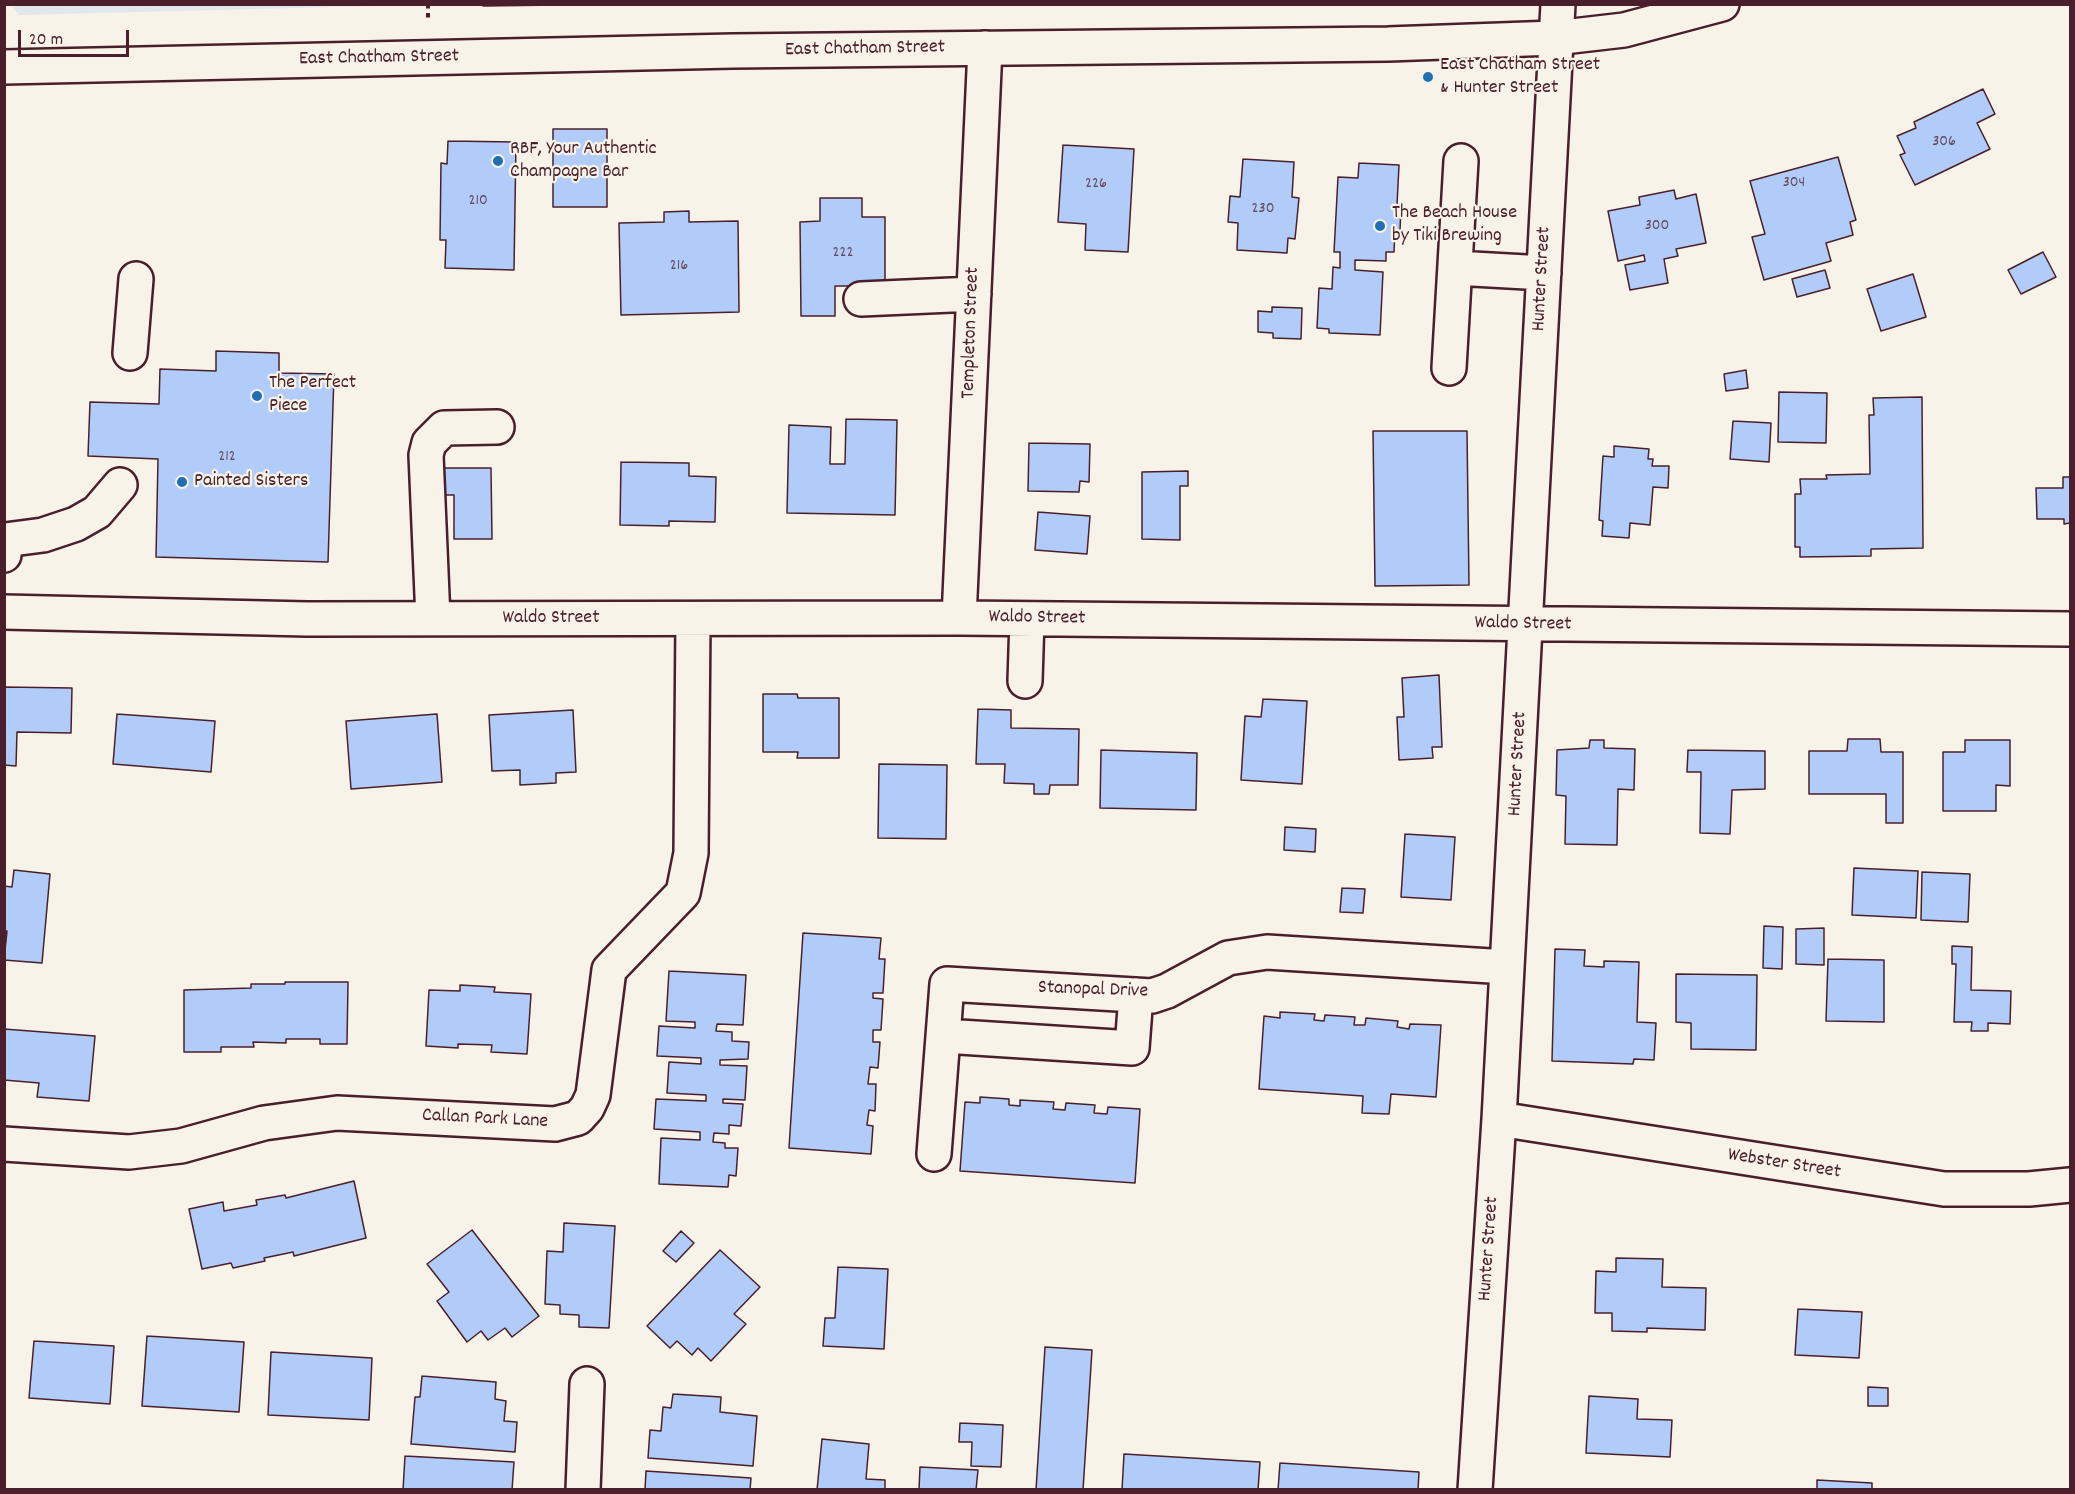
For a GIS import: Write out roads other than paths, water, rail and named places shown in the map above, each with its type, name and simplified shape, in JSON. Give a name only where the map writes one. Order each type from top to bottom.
[{"type":"street","name":"Hunter Street","points":[[1475,1490],[1499,1119],[1558,4]]},
{"type":"street","name":"East Chatham Street","points":[[4,67],[985,48],[1398,44],[1555,38],[1624,30],[1722,4]]},
{"type":"street","name":"Templeton Street","points":[[959,618],[985,48]]},
{"type":"street","points":[[1449,368],[1461,161]]},
{"type":"street","points":[[1455,268],[1544,273]]},
{"type":"street","points":[[130,353],[136,279]]},
{"type":"street","points":[[861,299],[974,294]]},
{"type":"street","points":[[433,619],[426,455],[429,443],[444,428],[497,427]]},
{"type":"street","points":[[4,555],[5,540],[43,535],[76,524],[97,512],[120,485]]},
{"type":"street","name":"Waldo Street","points":[[4,612],[433,619],[959,618],[2070,629]]},
{"type":"street","points":[[1025,681],[1027,619]]},
{"type":"street","name":"Callan Park Lane","points":[[4,1144],[129,1152],[181,1146],[264,1123],[337,1113],[555,1124],[578,1118],[588,1108],[593,1095],[609,969],[683,893],[691,853],[693,620]]},
{"type":"street","name":"Stanopal Drive","points":[[934,1154],[946,984],[1152,996],[1167,991],[1228,958],[1252,952],[1290,951],[1507,967]]},
{"type":"street","points":[[944,1036],[1132,1048],[1136,995]]},
{"type":"street","name":"Webster Street","points":[[1499,1119],[1944,1189],[2029,1189],[2070,1185]]},
{"type":"street","points":[[583,1490],[587,1384]]},
{"type":"place","name":"East Chatham Street & Hunter Street","points":[[1428,77]]},
{"type":"place","name":"RBF, Your Authentic Champagne Bar","points":[[498,161]]},
{"type":"place","name":"The Beach House by Tiki Brewing","points":[[1380,226]]},
{"type":"place","name":"The Perfect Piece","points":[[257,396]]},
{"type":"place","name":"Painted Sisters","points":[[182,482]]}]
